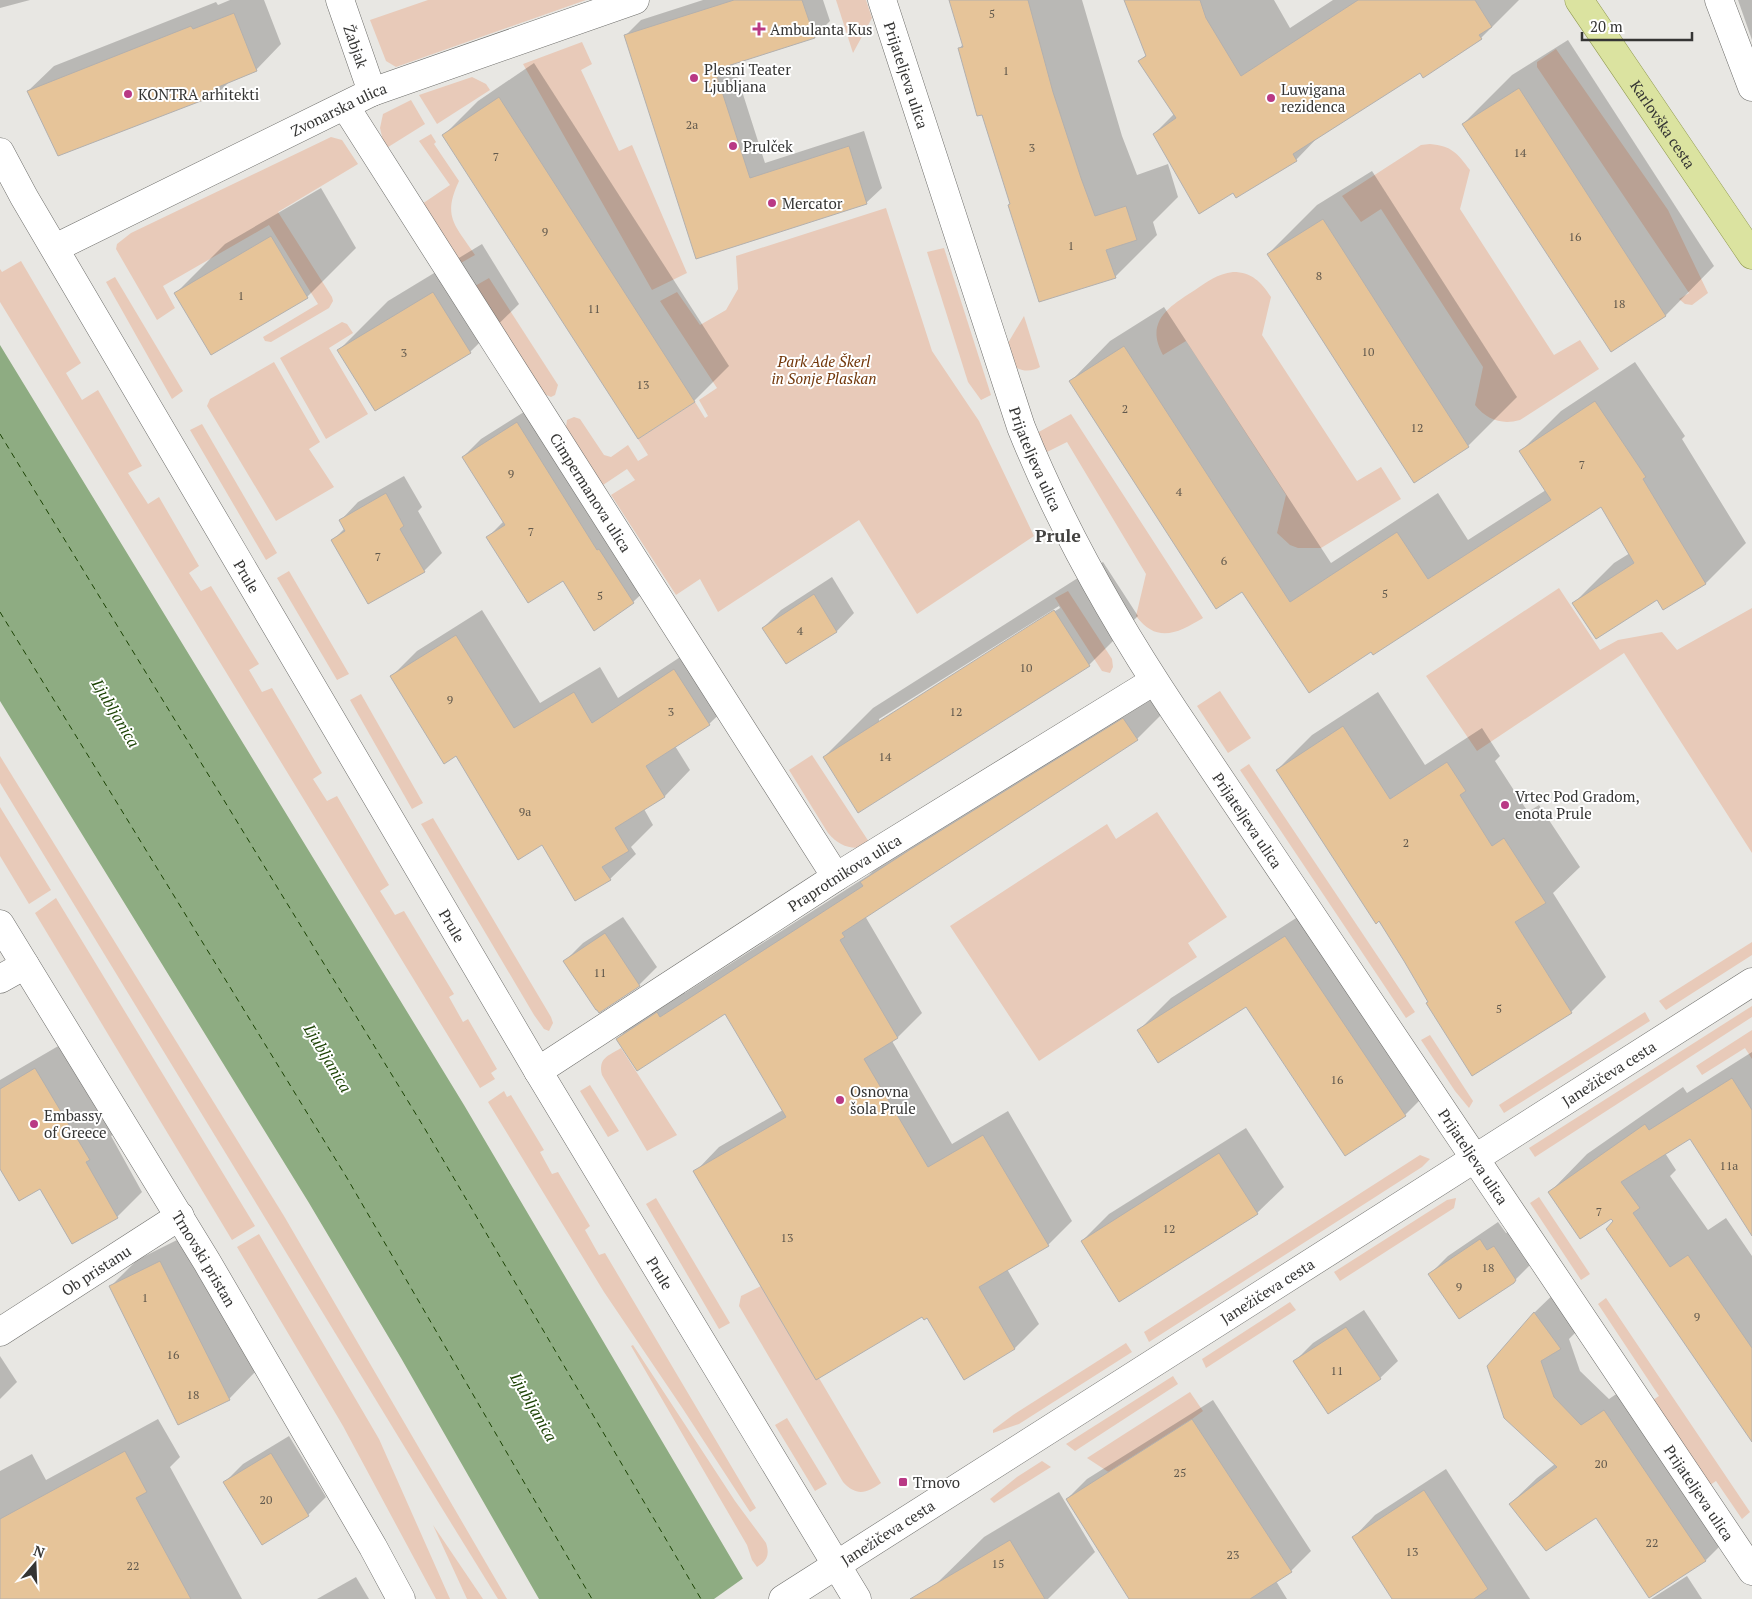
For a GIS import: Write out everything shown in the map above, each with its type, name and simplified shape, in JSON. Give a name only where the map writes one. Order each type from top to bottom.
[{"type":"main road","name":"Karlovška cesta","points":[[1581,2],[1749,245]]},
{"type":"street","name":"Žabjak","points":[[340,0],[372,92]]},
{"type":"street","name":"Zvonarska ulica","points":[[55,248],[372,92],[635,0]]},
{"type":"street","name":"Prijateljeva ulica","points":[[882,0],[1021,427],[1038,470],[1088,568],[1154,681],[1752,1571]]},
{"type":"street","points":[[1719,0],[1752,87]]},
{"type":"street","name":"Cimpermanova ulica","points":[[345,106],[836,877]]},
{"type":"street","name":"Prule","points":[[0,152],[24,197],[538,1071],[857,1599]]},
{"type":"street","name":"Praprotnikova ulica","points":[[538,1071],[836,877],[1154,681]]},
{"type":"street","name":"Trnovski pristan","points":[[0,924],[180,1216],[373,1547],[401,1599]]},
{"type":"street","points":[[0,979],[25,965]]},
{"type":"street","name":"Janežičeva cesta","points":[[783,1599],[1752,982]]},
{"type":"street","name":"Ob pristanu","points":[[3,1322],[180,1216]]},
{"type":"green space","points":[[428,0],[586,0],[396,67],[386,61],[370,20]]},
{"type":"green space","points":[[836,0],[866,0],[872,18],[853,53]]},
{"type":"green space","points":[[582,42],[592,64],[581,70],[619,151],[632,145],[687,273],[652,290],[523,64]]},
{"type":"green space","points":[[1556,49],[1668,210],[1708,293],[1692,305],[1685,304],[1679,299],[1689,293],[1537,67],[1537,62]]},
{"type":"green space","points":[[472,77],[486,84],[490,90],[437,124],[419,95]]},
{"type":"green space","points":[[411,100],[425,124],[385,149],[380,128],[383,114]]},
{"type":"green space","points":[[431,134],[436,142],[434,144],[459,181],[454,193],[451,212],[457,228],[475,255],[459,264],[422,204],[450,185],[419,141]]},
{"type":"green space","points":[[331,137],[342,140],[358,164],[278,212],[332,297],[333,301],[329,308],[271,342],[265,341],[263,337],[318,304],[269,225],[163,286],[175,308],[157,320],[116,249],[117,244],[131,233]]},
{"type":"green space","points":[[1430,144],[1453,151],[1470,170],[1460,209],[1554,355],[1580,340],[1599,369],[1520,420],[1507,422],[1495,420],[1475,405],[1483,367],[1381,209],[1361,222],[1342,196],[1421,145]]},
{"type":"green space","name":"Park Ade Škerl in Sonje Plaskan","points":[[886,208],[932,351],[979,421],[1034,536],[917,614],[859,520],[718,612],[700,579],[676,595],[611,495],[635,480],[627,469],[603,485],[566,427],[567,420],[574,417],[580,419],[604,455],[611,457],[628,445],[638,461],[648,455],[638,439],[695,402],[705,418],[708,416],[699,400],[717,388],[660,301],[677,292],[700,325],[726,310],[738,289],[736,256]]},
{"type":"green space","points":[[944,248],[991,395],[981,400],[968,382],[927,252]]},
{"type":"green space","points":[[21,261],[81,363],[66,373],[82,400],[98,390],[142,466],[128,473],[148,504],[159,497],[199,566],[189,573],[201,591],[211,586],[259,664],[249,670],[262,692],[272,688],[322,773],[313,779],[327,801],[337,796],[389,885],[380,891],[395,915],[404,911],[454,994],[449,997],[463,1022],[468,1019],[497,1069],[491,1073],[495,1079],[480,1088],[0,302],[0,269],[2,272]]},
{"type":"green space","points":[[1233,272],[1240,272],[1251,276],[1264,287],[1271,297],[1262,335],[1357,481],[1381,467],[1401,499],[1321,548],[1298,548],[1290,545],[1277,533],[1286,495],[1186,341],[1163,355],[1158,343],[1156,333],[1158,324],[1162,316],[1169,309],[1213,278]]},
{"type":"green space","points":[[115,277],[183,391],[172,399],[106,282]]},
{"type":"green space","points":[[489,278],[558,385],[555,395],[551,397],[544,394],[475,286]]},
{"type":"green space","points":[[1024,316],[1040,367],[1037,369],[1018,369],[1012,364],[1005,348]]},
{"type":"green space","points":[[342,322],[347,324],[353,333],[329,348],[368,414],[326,439],[280,358]]},
{"type":"green space","points":[[274,362],[320,442],[309,449],[334,487],[276,521],[207,406],[210,399]]},
{"type":"green space","points":[[1071,414],[1203,618],[1185,628],[1168,633],[1160,633],[1144,625],[1136,616],[1146,574],[1067,442],[1045,453],[1037,433]]},
{"type":"green space","points":[[202,424],[277,553],[266,560],[190,430]]},
{"type":"green space","points":[[289,571],[349,674],[337,680],[277,578]]},
{"type":"green space","points":[[1559,588],[1600,650],[1618,640],[1662,632],[1677,650],[1752,608],[1752,853],[1624,653],[1477,751],[1426,676]]},
{"type":"green space","points":[[1068,591],[1112,659],[1113,667],[1110,673],[1102,671],[1055,598]]},
{"type":"green space","points":[[1220,691],[1251,738],[1228,753],[1197,706]]},
{"type":"green space","points":[[361,694],[423,803],[412,809],[350,700]]},
{"type":"green space","points":[[812,755],[871,845],[853,848],[842,845],[828,833],[789,770]]},
{"type":"green space","points":[[0,756],[284,1216],[507,1599],[498,1599],[0,783]]},
{"type":"green space","points":[[1249,764],[1415,1012],[1406,1018],[1240,770]]},
{"type":"green space","points":[[0,807],[51,890],[29,904],[0,856]]},
{"type":"green space","points":[[1157,812],[1227,917],[1188,943],[1197,957],[1039,1061],[950,926],[1107,824],[1116,839]]},
{"type":"green space","points":[[433,818],[551,1017],[553,1023],[549,1031],[544,1029],[534,1015],[421,824]]},
{"type":"green space","points":[[56,898],[255,1226],[232,1240],[35,913]]},
{"type":"green space","points":[[1752,942],[1752,955],[1666,1010],[1659,1001]]},
{"type":"green space","points":[[1752,1006],[1752,1017],[1535,1157],[1529,1148]]},
{"type":"green space","points":[[1645,1012],[1650,1021],[1504,1113],[1499,1105]]},
{"type":"green space","points":[[1752,1030],[1752,1059],[1745,1048],[1702,1075],[1696,1066]]},
{"type":"green space","points":[[1430,1035],[1473,1101],[1469,1108],[1455,1091],[1421,1040]]},
{"type":"green space","points":[[621,1048],[677,1135],[647,1151],[602,1075],[601,1065],[605,1058]]},
{"type":"green space","points":[[590,1085],[619,1131],[608,1137],[580,1091]]},
{"type":"green space","points":[[504,1091],[507,1097],[511,1095],[544,1150],[540,1152],[552,1174],[558,1172],[590,1226],[585,1230],[599,1255],[605,1253],[756,1508],[750,1512],[604,1292],[488,1102]]},
{"type":"green space","points":[[1420,1155],[1430,1159],[1422,1167],[1149,1342],[1144,1332]]},
{"type":"green space","points":[[1539,1197],[1590,1274],[1581,1280],[1530,1203]]},
{"type":"green space","points":[[656,1198],[730,1323],[719,1329],[646,1204]]},
{"type":"green space","points":[[1456,1198],[1454,1208],[1340,1281],[1334,1272],[1447,1200]]},
{"type":"green space","points":[[259,1234],[379,1439],[450,1599],[436,1599],[343,1426],[237,1247]]},
{"type":"green space","points":[[761,1286],[819,1378],[881,1483],[876,1487],[861,1492],[852,1490],[843,1482],[739,1306],[741,1296]]},
{"type":"green space","points":[[1606,1298],[1750,1512],[1742,1519],[1716,1481],[1710,1485],[1653,1400],[1659,1396],[1598,1304]]},
{"type":"green space","points":[[1290,1302],[1296,1310],[1206,1368],[1202,1359]]},
{"type":"green space","points":[[1126,1343],[1132,1352],[1019,1424],[993,1433],[993,1430],[1013,1415]]},
{"type":"green space","points":[[633,1345],[735,1501],[766,1543],[767,1557],[757,1567],[752,1560],[747,1545],[631,1346]]},
{"type":"green space","points":[[1173,1376],[1178,1384],[1075,1451],[1066,1444]]},
{"type":"green space","points":[[1190,1392],[1203,1411],[1110,1473],[1087,1458]]},
{"type":"green space","points":[[787,1418],[827,1484],[815,1491],[775,1425]]},
{"type":"green space","points":[[1042,1461],[1051,1467],[994,1503],[990,1499],[1017,1477]]},
{"type":"green space","points":[[433,1525],[483,1599],[467,1599]]},
{"type":"water","name":"Ljubljanica","points":[[0,345],[464,1105],[755,1599],[539,1599],[401,1358],[309,1203],[0,701]]},
{"type":"pier","points":[[745,1577],[757,1599],[714,1599]]},
{"type":"building","points":[[734,0],[802,0],[815,38],[715,70],[750,178],[849,146],[867,204],[696,259],[624,35]]},
{"type":"building","points":[[949,0],[1028,0],[1053,92],[1095,216],[1126,206],[1137,240],[1106,250],[1116,278],[1039,302],[982,115],[977,116],[958,48],[963,47]]},
{"type":"building","name":"Luwigana rezidenca","points":[[1124,0],[1200,0],[1206,18],[1241,76],[1358,0],[1475,0],[1492,27],[1479,35],[1482,39],[1423,78],[1420,73],[1293,154],[1297,161],[1236,198],[1233,193],[1199,214],[1153,134],[1176,118],[1138,61],[1146,56]]},
{"type":"building","points":[[234,13],[257,71],[216,88],[219,94],[58,156],[27,91],[191,26],[193,29]]},
{"type":"building","points":[[1519,88],[1666,316],[1611,352],[1462,124]]},
{"type":"building","points":[[499,97],[695,402],[638,439],[442,135]]},
{"type":"building","points":[[1323,219],[1469,447],[1414,483],[1267,254]]},
{"type":"building","points":[[271,236],[308,298],[211,355],[174,293]]},
{"type":"building","points":[[433,292],[471,353],[375,411],[337,350]]},
{"type":"building","points":[[1124,346],[1290,602],[1397,532],[1428,579],[1551,500],[1519,451],[1595,401],[1646,477],[1643,479],[1706,584],[1663,610],[1657,600],[1596,639],[1572,603],[1634,563],[1601,507],[1373,655],[1371,652],[1309,693],[1242,592],[1216,609],[1069,381]]},
{"type":"building","points":[[517,422],[597,550],[599,549],[634,603],[594,631],[563,581],[528,603],[486,537],[505,525],[462,457]]},
{"type":"building","points":[[386,493],[404,526],[400,529],[425,572],[368,604],[331,540],[345,531],[339,520]]},
{"type":"building","points":[[814,594],[837,632],[786,664],[762,628]]},
{"type":"building","points":[[1054,610],[1090,666],[858,813],[823,757]]},
{"type":"building","points":[[456,635],[514,728],[574,692],[592,723],[674,669],[710,725],[646,766],[665,797],[615,828],[629,851],[602,867],[611,880],[575,901],[542,845],[518,860],[456,756],[444,764],[390,676]]},
{"type":"building","points":[[1123,718],[1138,740],[842,933],[845,937],[840,940],[898,1038],[864,1059],[928,1167],[983,1135],[1049,1246],[979,1287],[1015,1349],[964,1380],[927,1318],[924,1320],[922,1317],[816,1380],[693,1171],[786,1117],[725,1014],[637,1071],[616,1039],[657,1012],[660,1017],[863,886],[860,882],[911,849]]},
{"type":"building","points":[[1343,726],[1390,799],[1447,762],[1466,791],[1460,795],[1492,846],[1504,838],[1546,903],[1515,922],[1572,1013],[1472,1076],[1426,1003],[1428,1002],[1379,921],[1376,924],[1276,770]]},
{"type":"building","points":[[605,933],[640,986],[599,1013],[563,961]]},
{"type":"building","points":[[1285,936],[1406,1116],[1345,1156],[1246,1007],[1158,1063],[1137,1030]]},
{"type":"building","name":"Embassy of Greece","points":[[35,1068],[90,1160],[86,1162],[118,1218],[72,1244],[40,1189],[19,1201],[0,1169],[0,1089]]},
{"type":"building","points":[[1732,1078],[1752,1110],[1752,1236],[1690,1139],[1621,1182],[1640,1208],[1633,1213],[1670,1267],[1688,1255],[1752,1348],[1752,1442],[1606,1229],[1613,1221],[1611,1219],[1580,1239],[1548,1192],[1645,1124],[1649,1130]]},
{"type":"building","points":[[1219,1153],[1258,1214],[1119,1302],[1081,1241]]},
{"type":"building","points":[[1480,1239],[1487,1250],[1494,1246],[1516,1280],[1459,1319],[1428,1274]]},
{"type":"building","points":[[160,1261],[230,1400],[178,1425],[109,1286]]},
{"type":"building","points":[[1534,1312],[1561,1349],[1541,1361],[1554,1397],[1581,1425],[1604,1410],[1706,1561],[1649,1598],[1596,1518],[1546,1551],[1509,1504],[1557,1467],[1504,1418],[1487,1366]]},
{"type":"building","points":[[1346,1327],[1381,1379],[1328,1414],[1293,1361]]},
{"type":"building","points":[[1192,1419],[1292,1572],[1250,1599],[1129,1599],[1066,1499]]},
{"type":"building","points":[[125,1451],[147,1492],[136,1498],[191,1599],[0,1599],[0,1519]]},
{"type":"building","points":[[271,1453],[309,1516],[262,1545],[223,1482]]},
{"type":"building","points":[[1424,1490],[1488,1589],[1474,1599],[1392,1599],[1352,1537]]},
{"type":"building","points":[[1010,1540],[1045,1599],[910,1599]]},
{"type":"ferry route","points":[[0,434],[425,1129],[701,1599]]},
{"type":"ferry route","points":[[0,612],[347,1178],[592,1599]]},
{"type":"place","name":"Ambulanta Kus","points":[[759,29]]},
{"type":"place","name":"Plesni Teater Ljubljana","points":[[694,78]]},
{"type":"place","name":"KONTRA arhitekti","points":[[128,94]]},
{"type":"place","name":"Luwigana rezidenca","points":[[1271,98]]},
{"type":"place","name":"Prulček","points":[[733,146]]},
{"type":"place","name":"Mercator","points":[[772,203]]},
{"type":"place","name":"Vrtec Pod Gradom, enota Prule","points":[[1505,805]]},
{"type":"place","name":"Osnovna šola Prule","points":[[840,1100]]},
{"type":"place","name":"Embassy of Greece","points":[[34,1124]]},
{"type":"place","name":"Trnovo","points":[[903,1482]]},
{"type":"district","name":"Prule","points":[[1058,535]]}]
